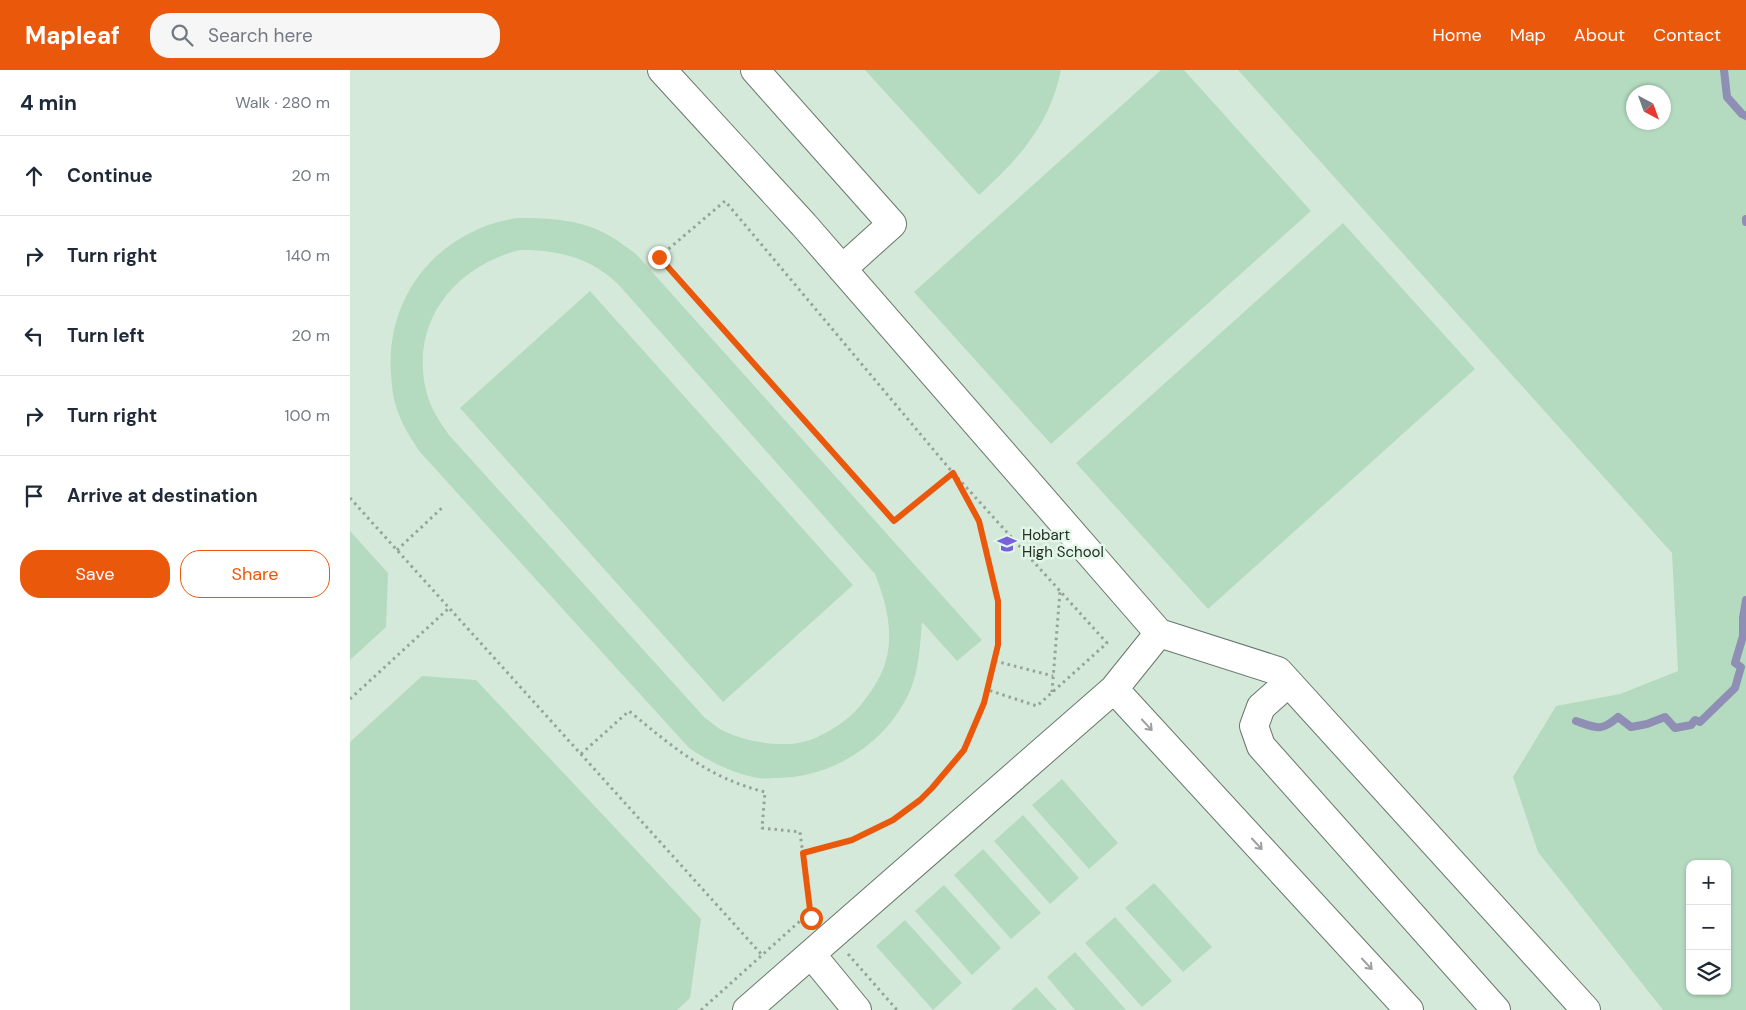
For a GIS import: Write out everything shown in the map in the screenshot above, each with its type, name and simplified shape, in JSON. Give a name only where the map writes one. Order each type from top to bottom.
[{"type":"lane","points":[[662,70],[804,225],[1159,633],[1278,672],[1586,1010]]},
{"type":"lane","points":[[755,70],[892,224],[842,269]]},
{"type":"lane","points":[[747,1010],[1114,689],[1159,633]]},
{"type":"lane","points":[[1288,683],[1261,707],[1254,726],[1261,746],[1496,1010]]},
{"type":"lane","points":[[1114,689],[1409,1010]]},
{"type":"lane","points":[[811,954],[857,1010]]},
{"type":"path","points":[[953,473],[894,521],[659,257],[725,201],[953,473],[1107,643],[1037,706],[988,690]]},
{"type":"path","points":[[803,853],[852,840],[893,820],[920,800],[964,750],[984,703],[998,645],[998,601],[979,521],[957,477]]},
{"type":"path","points":[[350,498],[762,955]]},
{"type":"path","points":[[397,550],[444,506]]},
{"type":"path","points":[[1052,692],[1060,591]]},
{"type":"path","points":[[350,698],[450,608]]},
{"type":"path","points":[[994,660],[1053,676]]},
{"type":"path","points":[[581,754],[629,712],[699,766],[746,787],[765,792],[762,828],[800,832],[811,918]]},
{"type":"path","points":[[701,1010],[810,912]]},
{"type":"path","points":[[846,948],[847,953],[897,1010]]},
{"type":"green space","points":[[865,70],[1061,70],[1056,89],[1041,124],[1020,154],[979,195]]},
{"type":"green space","points":[[1161,70],[1184,70],[1311,211],[1051,444],[914,292]]},
{"type":"green space","points":[[1238,70],[1746,70],[1746,1010],[1663,1010],[1538,852],[1513,777],[1556,706],[1620,694],[1678,671],[1672,553]]},
{"type":"green space","points":[[517,218],[553,219],[576,223],[599,230],[636,254],[982,640],[957,661],[922,622],[915,676],[909,693],[899,711],[872,742],[837,764],[798,776],[759,778],[740,774],[722,767],[689,748],[420,452],[400,418],[392,389],[391,346],[397,318],[408,293],[422,271],[441,252],[464,236],[489,225]],"holes":[[[520,250],[560,254],[585,261],[618,284],[875,574],[887,614],[889,635],[887,656],[883,670],[869,695],[849,717],[831,730],[800,743],[766,743],[733,735],[705,718],[449,435],[439,420],[427,394],[423,368],[424,344],[431,322],[442,302],[457,284],[475,269],[496,258]]]},
{"type":"green space","points":[[1343,223],[1475,369],[1208,609],[1076,463]]},
{"type":"green space","points":[[590,291],[853,585],[723,702],[460,408]]},
{"type":"green space","points":[[350,531],[388,573],[386,627],[350,660]]},
{"type":"green space","points":[[422,676],[476,680],[701,919],[690,998],[677,1010],[350,1010],[350,742]]},
{"type":"green space","points":[[1062,779],[1118,843],[1089,869],[1032,805]]},
{"type":"green space","points":[[1023,815],[1079,878],[1050,904],[994,841]]},
{"type":"green space","points":[[983,849],[1041,913],[1011,939],[954,875]]},
{"type":"green space","points":[[1154,883],[1212,947],[1183,972],[1125,908]]},
{"type":"green space","points":[[944,885],[1001,948],[972,975],[915,911]]},
{"type":"green space","points":[[1115,917],[1172,981],[1142,1007],[1085,943]]},
{"type":"green space","points":[[905,920],[962,983],[933,1010],[876,946]]},
{"type":"green space","points":[[1075,952],[1126,1010],[1075,1010],[1047,977]]},
{"type":"green space","points":[[1036,987],[1057,1010],[1011,1010]]},
{"type":"waterway","points":[[1724,70],[1727,97],[1746,116]]},
{"type":"waterway","points":[[1576,721],[1603,727],[1618,717],[1631,727],[1647,724],[1665,717],[1675,728],[1691,725],[1695,720],[1700,722],[1735,688],[1741,667],[1735,663],[1743,636],[1746,600]]},
{"type":"place","name":"Hobart High School","points":[[1007,544]]},
{"type":"route","points":[[659,257],[894,521],[953,473],[957,477],[979,521],[998,601],[998,645],[988,690],[964,750],[920,800],[893,820],[852,840],[803,853],[811,918]]}]
